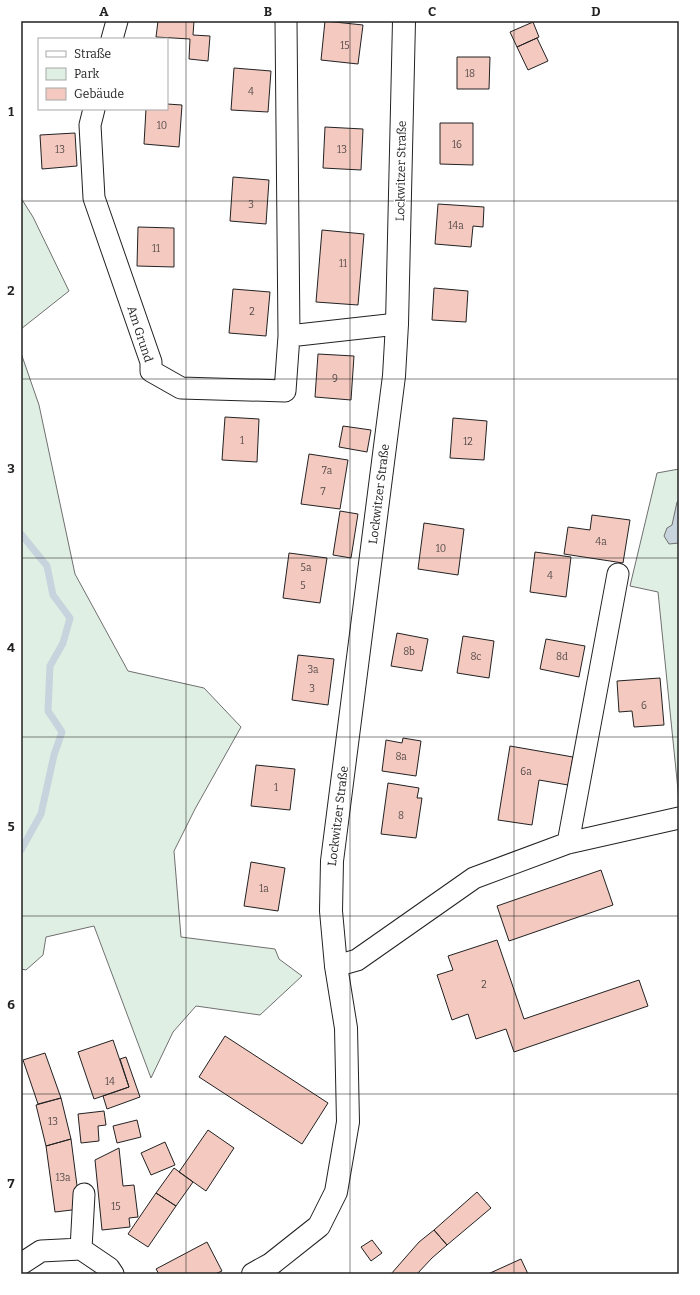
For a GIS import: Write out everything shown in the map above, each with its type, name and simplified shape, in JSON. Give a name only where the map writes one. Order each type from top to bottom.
[{"type":"street","points":[[112,38],[117,21]]},
{"type":"street","name":"Am Grund","points":[[94,110],[90,125],[94,198],[151,362],[151,371],[181,388],[285,391],[289,336],[286,21]]},
{"type":"street","name":"Lockwitzer Straße","points":[[253,1274],[271,1264],[319,1226],[336,1192],[348,1122],[346,1028],[336,966],[331,911],[332,860],[394,376],[397,324],[404,21]]},
{"type":"street","points":[[289,336],[397,324]]},
{"type":"street","points":[[568,843],[618,574]]},
{"type":"street","points":[[336,966],[357,960],[474,878],[568,843],[679,818]]},
{"type":"street","points":[[81,1249],[84,1194]]},
{"type":"street","points":[[21,1264],[41,1251],[81,1249],[109,1268],[113,1274]]},
{"type":"green space","points":[[21,198],[33,217],[69,291],[21,329]]},
{"type":"green space","points":[[21,353],[39,405],[75,574],[128,671],[204,688],[241,727],[195,809],[174,851],[181,937],[275,949],[279,959],[302,976],[260,1015],[196,1006],[173,1032],[151,1078],[94,926],[46,937],[43,955],[26,970],[21,969]]},
{"type":"green space","points":[[679,469],[679,800],[658,592],[630,586],[657,473]]},
{"type":"shaded area","points":[[679,500],[679,543],[669,544],[664,536],[667,528],[672,525],[677,502]]},
{"type":"building","points":[[158,21],[194,21],[193,35],[210,36],[208,61],[189,59],[190,39],[156,37]]},
{"type":"building","points":[[325,21],[363,25],[358,64],[321,60]]},
{"type":"building","points":[[533,22],[539,37],[517,47],[510,32]]},
{"type":"building","points":[[537,38],[548,61],[528,70],[517,47]]},
{"type":"building","points":[[457,57],[490,57],[489,89],[457,89]]},
{"type":"building","points":[[234,68],[271,71],[268,112],[231,110]]},
{"type":"building","points":[[168,104],[182,105],[179,147],[144,144],[146,110],[168,110]]},
{"type":"building","points":[[440,123],[473,123],[473,165],[440,164]]},
{"type":"building","points":[[325,127],[363,129],[361,170],[323,168]]},
{"type":"building","points":[[75,133],[77,166],[42,169],[40,135]]},
{"type":"building","points":[[233,177],[269,180],[266,224],[230,221]]},
{"type":"building","points":[[438,204],[484,207],[483,227],[473,226],[471,247],[435,244]]},
{"type":"building","points":[[138,227],[174,228],[174,267],[137,266]]},
{"type":"building","points":[[322,230],[364,234],[358,305],[316,302]]},
{"type":"building","points":[[434,288],[468,291],[466,322],[432,320]]},
{"type":"building","points":[[233,289],[270,292],[266,336],[229,333]]},
{"type":"building","points":[[318,354],[354,356],[351,400],[315,397]]},
{"type":"building","points":[[225,417],[259,419],[257,462],[222,460]]},
{"type":"building","points":[[453,418],[487,421],[484,460],[450,458]]},
{"type":"building","points":[[343,426],[371,430],[367,452],[339,447]]},
{"type":"building","points":[[309,454],[348,460],[340,509],[301,504]]},
{"type":"building","points":[[340,511],[358,514],[351,558],[333,555]]},
{"type":"building","points":[[592,515],[630,520],[623,563],[564,554],[568,527],[590,530]]},
{"type":"building","points":[[424,523],[464,529],[458,575],[418,569]]},
{"type":"building","points":[[535,552],[571,557],[566,597],[530,592]]},
{"type":"building","points":[[289,553],[327,558],[320,603],[283,598]]},
{"type":"building","points":[[397,633],[428,639],[422,671],[391,666]]},
{"type":"building","points":[[463,636],[494,641],[489,678],[457,673]]},
{"type":"building","points":[[546,639],[585,646],[579,677],[540,669]]},
{"type":"building","points":[[298,655],[334,659],[328,705],[292,700]]},
{"type":"building","points":[[660,678],[664,725],[634,727],[632,711],[619,712],[617,681]]},
{"type":"building","points":[[403,738],[421,741],[416,776],[382,771],[386,740],[402,743]]},
{"type":"building","points":[[510,746],[573,757],[568,785],[539,780],[532,825],[498,820]]},
{"type":"building","points":[[256,765],[295,769],[290,810],[251,806]]},
{"type":"building","points":[[388,783],[419,788],[417,798],[422,798],[416,838],[381,834]]},
{"type":"building","points":[[251,862],[285,868],[278,911],[244,906]]},
{"type":"building","points":[[601,870],[613,905],[509,941],[497,906]]},
{"type":"building","points":[[497,940],[524,1019],[639,980],[648,1006],[514,1052],[506,1029],[476,1039],[468,1014],[452,1020],[437,975],[453,970],[448,956]]},
{"type":"building","points":[[225,1036],[328,1103],[302,1144],[199,1077]]},
{"type":"building","points":[[113,1040],[129,1087],[94,1099],[78,1052]]},
{"type":"building","points":[[45,1053],[61,1098],[38,1104],[23,1060]]},
{"type":"building","points":[[126,1057],[140,1097],[107,1109],[103,1096],[129,1087],[120,1059]]},
{"type":"building","points":[[61,1098],[71,1139],[46,1146],[36,1105]]},
{"type":"building","points":[[104,1111],[106,1125],[98,1126],[99,1141],[81,1143],[78,1114]]},
{"type":"building","points":[[137,1120],[141,1137],[117,1143],[113,1126]]},
{"type":"building","points":[[208,1130],[234,1148],[206,1191],[179,1172]]},
{"type":"building","points":[[71,1139],[80,1209],[55,1212],[46,1146]]},
{"type":"building","points":[[165,1142],[175,1165],[151,1175],[141,1153]]},
{"type":"building","points":[[119,1148],[123,1186],[134,1185],[138,1217],[129,1218],[130,1227],[102,1230],[95,1160]]},
{"type":"building","points":[[174,1168],[193,1182],[176,1206],[156,1193]]},
{"type":"building","points":[[477,1192],[491,1208],[447,1245],[434,1230]]},
{"type":"building","points":[[156,1193],[176,1206],[148,1247],[128,1234]]},
{"type":"building","points":[[434,1230],[447,1245],[417,1274],[391,1274],[419,1242]]},
{"type":"building","points":[[372,1240],[382,1253],[371,1261],[361,1247]]},
{"type":"building","points":[[207,1242],[222,1271],[215,1274],[159,1274],[156,1269]]},
{"type":"building","points":[[521,1259],[528,1274],[488,1274]]},
{"type":"waterway","points":[[21,534],[47,566],[53,595],[70,618],[63,643],[50,666],[48,711],[62,732],[54,755],[41,814],[21,850]]}]
